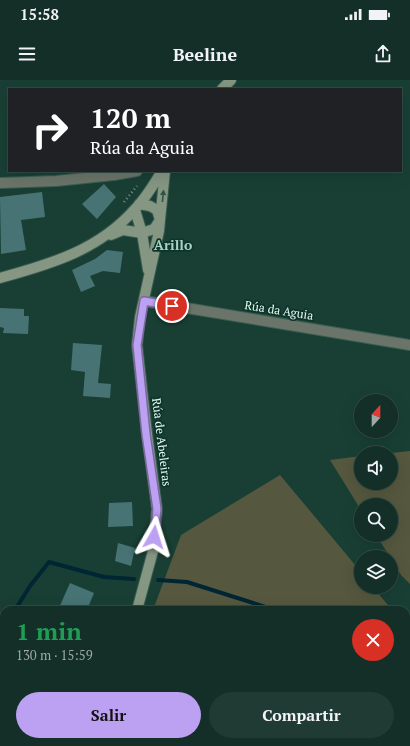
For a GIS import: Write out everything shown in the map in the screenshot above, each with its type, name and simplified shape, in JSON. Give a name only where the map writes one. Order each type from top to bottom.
[{"type":"street","points":[[223,88],[231,80]]},
{"type":"street","points":[[0,184],[56,181],[131,172]]},
{"type":"street","points":[[102,238],[137,207],[162,172]]},
{"type":"street","name":"Rúa de Abeleiras","points":[[138,606],[153,551],[157,509],[146,434],[137,345],[144,301],[159,231],[163,172]]},
{"type":"street","points":[[0,278],[42,267],[73,255],[102,238],[123,230],[142,233],[154,229],[160,220],[157,210],[150,206],[137,207]]},
{"type":"street","name":"Rúa de Abeleiras","points":[[137,207],[149,277]]},
{"type":"street","name":"Rúa da Aguia","points":[[144,301],[410,345]]},
{"type":"path","points":[[120,207],[140,182]]},
{"type":"green space","points":[[410,451],[410,584],[398,570],[398,550],[386,550],[380,542],[398,542],[398,498],[354,499],[330,460],[354,457],[354,490],[398,490],[398,452]]},
{"type":"green space","points":[[280,475],[354,564],[354,594],[379,594],[389,606],[154,606],[181,535]]},
{"type":"building","points":[[104,184],[116,197],[97,219],[82,204]]},
{"type":"building","points":[[42,192],[45,217],[21,220],[26,250],[1,254],[0,197]]},
{"type":"building","points":[[107,250],[123,252],[120,273],[103,271],[90,276],[95,286],[81,292],[72,270],[95,259]]},
{"type":"building","points":[[0,308],[24,309],[24,316],[29,316],[28,334],[3,333],[4,328],[0,327]]},
{"type":"building","points":[[73,343],[102,345],[98,383],[111,384],[110,398],[83,396],[85,372],[71,370]]},
{"type":"building","points":[[132,502],[133,526],[108,527],[109,503]]},
{"type":"building","points":[[118,543],[135,548],[131,566],[115,561]]},
{"type":"building","points":[[70,583],[94,593],[89,606],[60,606]]},
{"type":"waterway","points":[[18,606],[30,586],[49,562],[104,577],[134,579]]},
{"type":"waterway","points":[[158,580],[187,582],[262,606]]},
{"type":"district","name":"Arillo","points":[[173,244]]},
{"type":"route","points":[[154,537],[157,509],[146,434],[137,345],[140,317],[144,301],[172,306]]}]
